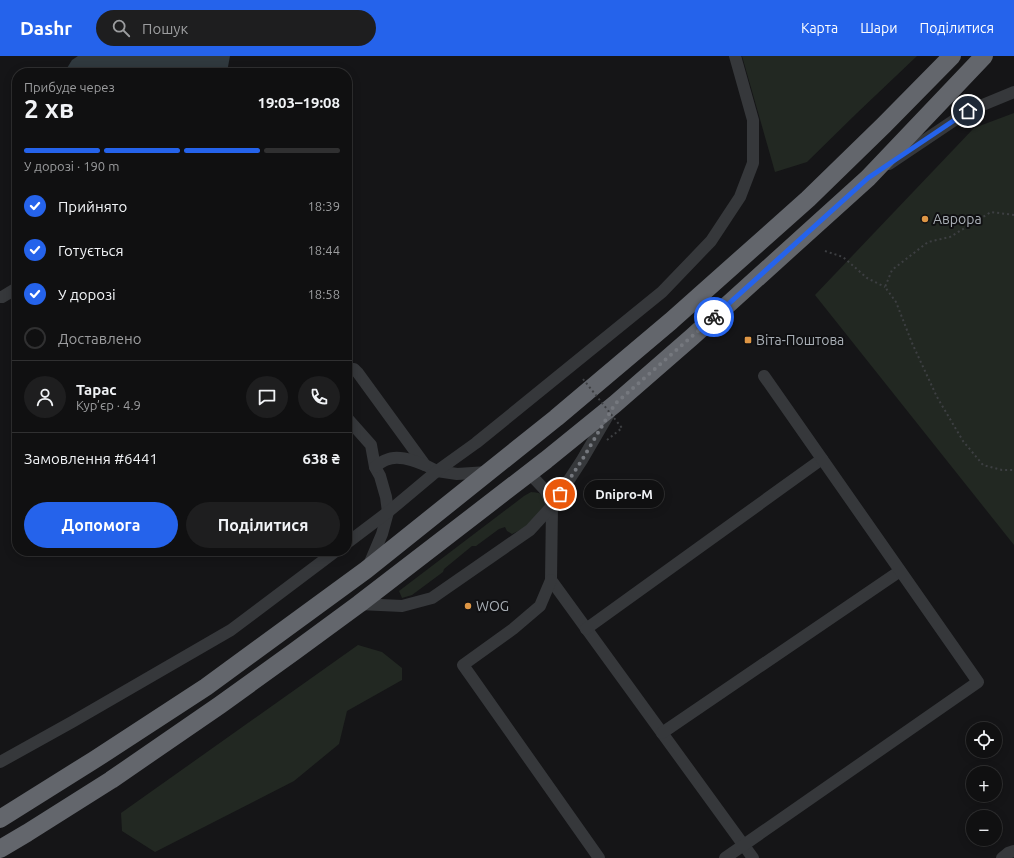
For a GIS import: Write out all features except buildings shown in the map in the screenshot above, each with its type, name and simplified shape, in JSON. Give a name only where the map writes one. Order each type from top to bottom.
[{"type":"highway","points":[[0,819],[206,687],[366,570],[556,418],[671,321],[808,199],[952,56]]},
{"type":"highway","points":[[0,849],[111,780],[295,651],[359,604],[529,473],[615,404],[692,337],[868,178],[984,56]]},
{"type":"street","points":[[352,539],[388,512],[437,471],[476,443],[662,292],[711,241],[740,197],[753,163],[753,120],[735,56]]},
{"type":"street","points":[[868,178],[968,111],[1014,92]]},
{"type":"street","points":[[0,297],[12,291]]},
{"type":"street","points":[[352,370],[358,373],[426,465]]},
{"type":"street","points":[[725,858],[978,682],[764,376]]},
{"type":"street","points":[[359,604],[402,606],[432,598],[530,530],[552,506],[582,460],[615,404]]},
{"type":"street","points":[[352,424],[370,445],[375,467],[380,476],[386,497],[388,512],[382,534],[366,570]]},
{"type":"street","points":[[375,467],[386,459],[394,457],[403,458],[426,465],[437,471],[457,474],[488,472]]},
{"type":"street","points":[[586,629],[822,459]]},
{"type":"street","points":[[529,473],[546,491],[552,506],[551,580],[540,606],[513,629],[463,665],[599,858]]},
{"type":"street","points":[[0,762],[231,630],[329,556]]},
{"type":"street","points":[[662,733],[900,571]]},
{"type":"street","points":[[551,580],[753,858]]},
{"type":"street","points":[[1002,858],[1008,853],[1014,851]]},
{"type":"path","points":[[885,287],[892,270],[928,242],[950,237],[991,212],[1014,216]]},
{"type":"path","points":[[825,251],[843,257],[866,278],[885,287],[896,302],[912,343],[937,397],[963,441],[983,465],[1002,470],[1014,470]]},
{"type":"path","points":[[583,379],[622,428]]},
{"type":"shaded area","points":[[78,56],[230,56],[228,68],[67,68],[72,60]]},
{"type":"shaded area","points":[[742,56],[917,56],[807,162],[775,172]]},
{"type":"shaded area","points":[[1014,113],[1014,545],[815,295],[974,128]]},
{"type":"shaded area","points":[[531,492],[542,494],[548,503],[526,527],[512,534],[507,531],[505,527],[499,529],[476,546],[472,546],[444,569],[443,572],[412,595],[402,598],[399,591]]},
{"type":"shaded area","points":[[358,645],[382,652],[402,668],[402,680],[347,711],[339,744],[294,781],[155,852],[122,831],[121,813]]},
{"type":"way so far","points":[[560,494],[615,404],[714,317]]},
{"type":"place","name":"Аврора","points":[[925,219]]},
{"type":"place","name":"Віта-Поштова","points":[[748,340]]},
{"type":"place","name":"Dnipro-M","points":[[560,494]]},
{"type":"place","name":"WOG","points":[[468,606]]},
{"type":"route","points":[[714,317],[868,178],[968,111]]}]
